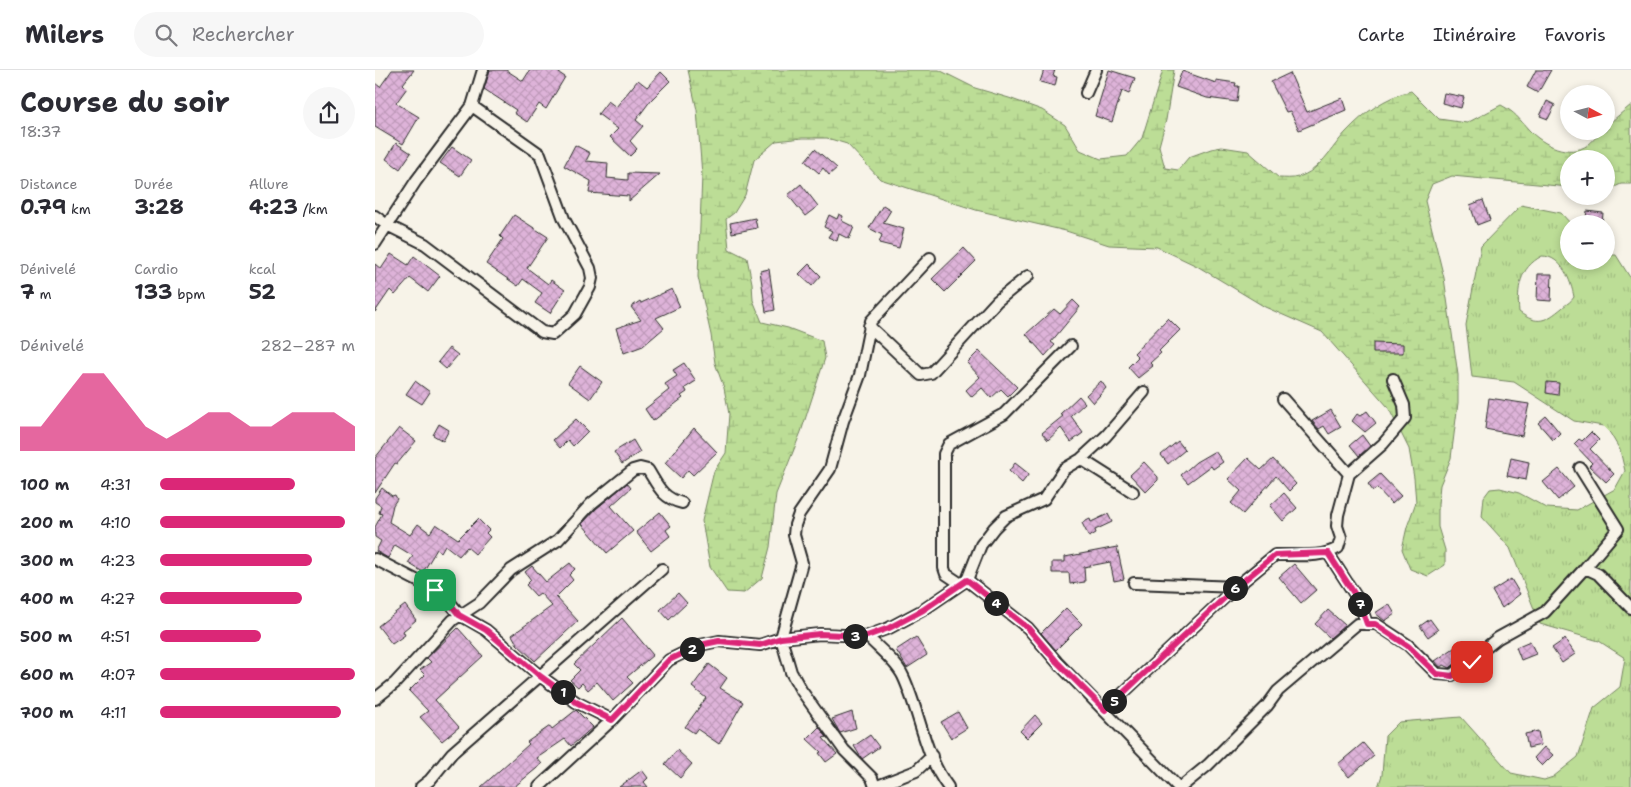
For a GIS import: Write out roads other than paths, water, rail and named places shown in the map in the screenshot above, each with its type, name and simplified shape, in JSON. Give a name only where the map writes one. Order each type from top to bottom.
[{"type":"street","points":[[375,244],[416,182],[472,106],[483,70]]},
{"type":"street","points":[[1087,93],[1096,70]]},
{"type":"street","points":[[375,216],[387,225],[425,244],[542,332],[553,334],[575,314],[590,287],[592,278],[589,268],[564,220],[540,154],[472,106]]},
{"type":"street","points":[[929,258],[875,314],[869,326],[860,374],[843,420],[830,469],[799,514],[795,525],[794,534],[802,563],[781,638],[791,672],[801,690],[844,750],[872,778],[875,787],[916,772],[932,756]]},
{"type":"street","points":[[869,326],[921,375],[927,376],[997,301],[1028,276]]},
{"type":"street","points":[[1071,346],[1005,414],[949,444],[944,454],[944,568],[946,574],[964,582],[1028,628],[1057,662],[1180,787],[1209,765],[1267,706],[1278,691],[1357,624],[1375,624],[1408,646],[1437,674],[1452,676],[1498,638],[1545,612],[1618,529],[1580,468]]},
{"type":"street","points":[[1105,710],[1236,587],[1275,555],[1328,553],[1338,548],[1341,538],[1337,526],[1338,515],[1349,474],[1383,444],[1405,418],[1405,405],[1393,379]]},
{"type":"street","points":[[539,787],[612,720],[669,660],[700,645],[726,641],[760,645],[781,638],[820,634],[867,636],[889,628],[923,610],[964,582],[981,545],[994,528],[1006,516],[1044,499],[1064,469],[1081,459],[1106,436],[1144,392]]},
{"type":"street","points":[[1283,399],[1349,474]]},
{"type":"street","points":[[1081,459],[1133,492]]},
{"type":"street","points":[[375,699],[395,683],[459,615],[479,603],[511,570],[558,540],[591,504],[633,470],[640,468],[648,470],[670,500],[682,503]]},
{"type":"street","points":[[1328,553],[1359,601],[1367,624]]},
{"type":"street","points":[[375,559],[443,594],[459,615],[486,630],[540,676],[576,702],[612,720]]},
{"type":"street","points":[[1585,568],[1598,574],[1631,608]]},
{"type":"street","points":[[421,787],[430,780],[452,753],[662,569]]},
{"type":"street","points":[[1134,583],[1236,587]]},
{"type":"street","points":[[867,636],[898,668],[903,676],[932,756],[948,787]]}]
